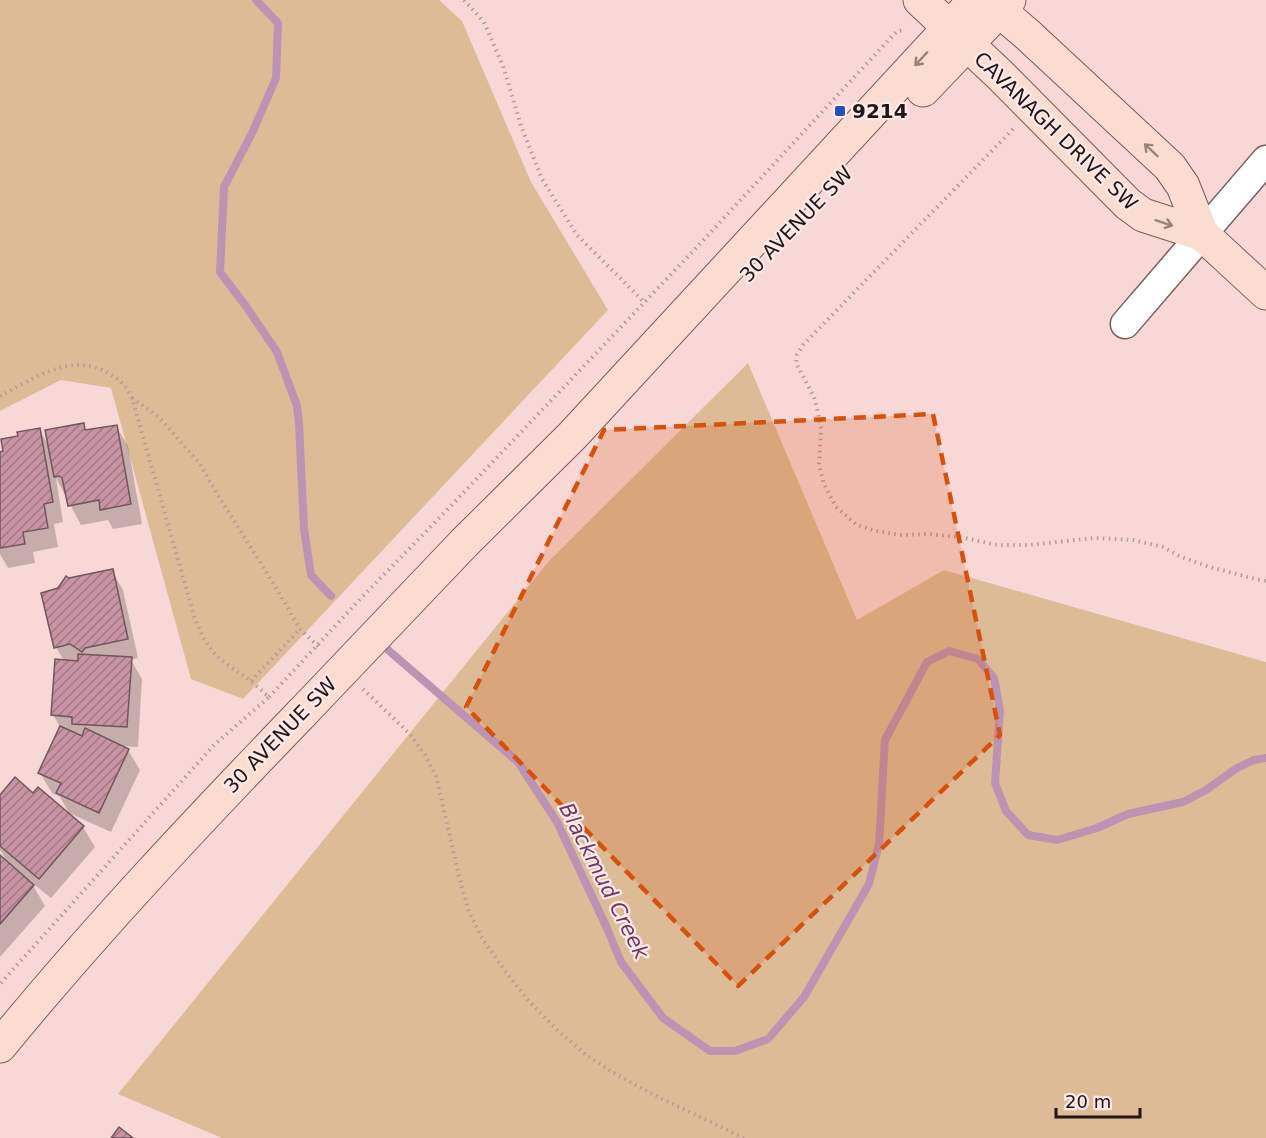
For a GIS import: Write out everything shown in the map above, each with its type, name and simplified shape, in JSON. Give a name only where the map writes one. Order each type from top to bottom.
[{"type":"main road","name":"30 AVENUE SW","points":[[0,1046],[207,811],[465,542],[572,436],[992,3]]},
{"type":"main road","name":"CAVANAGH DRIVE SW","points":[[992,3],[1170,167],[1183,186],[1202,234]]},
{"type":"main road","name":"CAVANAGH DRIVE SW","points":[[914,14],[958,37],[999,74],[1128,204],[1143,215],[1202,234],[1266,293]]},
{"type":"street","points":[[1125,324],[1266,159]]},
{"type":"path","points":[[464,0],[484,22],[542,179],[577,235],[644,302]]},
{"type":"path","points":[[0,984],[214,745],[269,698],[363,596],[697,247],[914,14]]},
{"type":"path","points":[[1016,125],[803,345],[797,355],[796,363],[814,397],[821,429],[819,465],[824,484],[836,507],[857,525],[900,535],[927,534],[960,537],[998,545],[1029,545],[1094,538],[1133,540],[1163,548],[1210,567],[1266,580]]},
{"type":"path","points":[[0,396],[55,369],[71,365],[100,369],[122,383],[132,398],[195,619],[203,637],[221,660],[251,681],[269,698]]},
{"type":"path","points":[[132,398],[159,417],[200,464],[300,629],[325,653]]},
{"type":"path","points":[[251,681],[300,629]]},
{"type":"path","points":[[359,686],[410,734],[425,754],[436,776],[469,912],[482,938],[527,999],[556,1029],[585,1054],[612,1072],[744,1138]]},
{"type":"highlighted area","points":[[933,414],[1000,735],[738,986],[466,707],[604,430]]},
{"type":"shaded area","points":[[0,0],[439,0],[462,21],[531,182],[608,310],[243,699],[191,679],[111,388],[61,380],[0,411]]},
{"type":"shaded area","points":[[748,363],[857,620],[944,570],[1266,662],[1266,1138],[222,1138],[118,1094],[549,561]]},
{"type":"building","points":[[84,423],[85,430],[117,425],[131,504],[100,510],[99,500],[68,506],[62,478],[54,477],[45,430]]},
{"type":"building","points":[[40,428],[53,502],[44,504],[48,528],[23,532],[25,544],[0,548],[0,452],[3,451],[1,439],[18,436],[17,432]]},
{"type":"building","points":[[113,569],[128,639],[85,648],[82,652],[70,644],[54,648],[41,593],[58,588],[66,576],[69,578]]},
{"type":"building","points":[[78,654],[132,657],[127,727],[72,724],[72,717],[51,715],[55,659],[78,661]]},
{"type":"building","points":[[60,726],[82,736],[85,728],[129,749],[99,813],[56,793],[61,783],[38,773]]},
{"type":"building","points":[[15,777],[33,793],[38,787],[84,826],[39,879],[0,846],[0,795]]},
{"type":"building","points":[[0,855],[34,885],[0,924]]},
{"type":"building","points":[[119,1127],[133,1138],[111,1138]]},
{"type":"waterway","name":"Blackmud Creek","points":[[256,0],[278,23],[276,78],[253,131],[224,187],[220,272],[277,352],[297,406],[304,529],[311,575],[331,596]]},
{"type":"waterway","name":"Blackmud Creek","points":[[380,643],[518,762],[557,822],[621,962],[663,1018],[710,1051],[735,1051],[768,1039],[804,997],[869,884],[879,844],[885,740],[927,662],[949,651],[978,659],[994,678],[1000,710],[995,783],[1006,811],[1028,835],[1057,840],[1097,828],[1128,814],[1183,802],[1206,790],[1237,768],[1254,760],[1266,758]]},
{"type":"place","name":"9214","points":[[840,111]]}]
